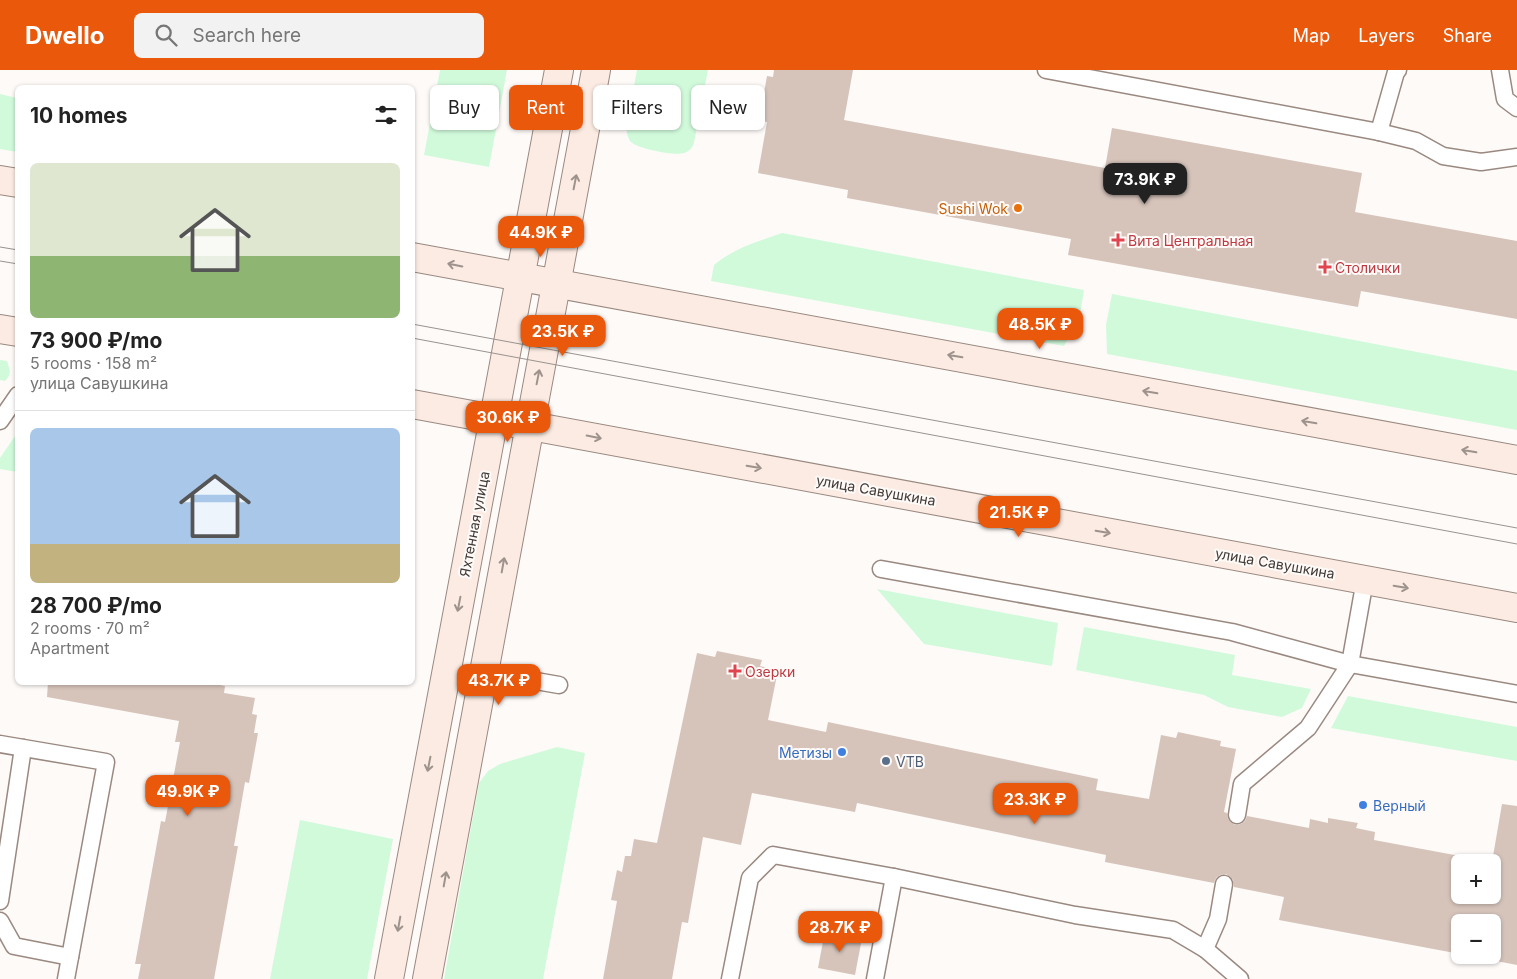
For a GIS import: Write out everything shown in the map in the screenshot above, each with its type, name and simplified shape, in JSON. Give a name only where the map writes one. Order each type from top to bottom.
[{"type":"main road","name":"Яхтенная улица","points":[[389,979],[559,70]]},
{"type":"main road","points":[[427,979],[596,70]]},
{"type":"main road","points":[[0,180],[15,182]]},
{"type":"main road","points":[[415,257],[1517,460]]},
{"type":"main road","points":[[0,329],[15,332]]},
{"type":"main road","name":"улица Савушкина","points":[[415,405],[1517,608]]},
{"type":"lane","points":[[1046,70],[1379,132],[1416,141],[1443,156],[1481,162],[1517,157]]},
{"type":"lane","points":[[1379,132],[1398,70]]},
{"type":"lane","points":[[1500,70],[1505,99],[1517,108]]},
{"type":"lane","points":[[1,418],[15,399]]},
{"type":"lane","points":[[881,569],[1232,632],[1350,664],[1517,694]]},
{"type":"lane","points":[[1237,815],[1242,784],[1308,728],[1350,664],[1365,580]]},
{"type":"lane","points":[[484,672],[559,685]]},
{"type":"lane","points":[[0,744],[106,762],[66,979]]},
{"type":"lane","points":[[0,901],[23,748]]},
{"type":"lane","points":[[730,979],[750,878],[773,855],[894,877],[1075,915],[1173,930],[1205,949],[1240,979]]},
{"type":"lane","points":[[875,979],[894,877]]},
{"type":"lane","points":[[1205,949],[1218,919],[1224,884]]},
{"type":"lane","points":[[0,921],[14,946],[70,957]]},
{"type":"green space","points":[[440,70],[507,70],[499,113],[499,85],[437,85]]},
{"type":"green space","points":[[637,70],[708,70],[705,85],[691,85],[691,130],[696,130],[692,148],[684,153],[673,154],[641,147],[631,142],[626,130],[681,130],[681,85],[634,85]]},
{"type":"green space","points":[[0,94],[15,98],[15,152],[0,149]]},
{"type":"green space","points":[[430,123],[430,130],[496,130],[489,167],[424,155]]},
{"type":"green space","points":[[782,233],[1084,290],[1079,320],[1064,346],[711,281],[714,265],[722,259],[746,246]]},
{"type":"green space","points":[[1112,294],[1517,371],[1517,430],[1107,354],[1106,325]]},
{"type":"green space","points":[[0,360],[7,361],[9,367],[10,374],[5,381],[0,380]]},
{"type":"green space","points":[[15,436],[15,472],[0,469],[0,458]]},
{"type":"green space","points":[[877,589],[1058,623],[1052,666],[924,644]]},
{"type":"green space","points":[[1084,627],[1235,655],[1232,675],[1311,689],[1302,708],[1282,717],[1228,707],[1204,695],[1076,670]]},
{"type":"green space","points":[[1348,696],[1517,727],[1517,761],[1331,728]]},
{"type":"green space","points":[[557,747],[585,753],[543,979],[444,979],[479,783],[488,771],[500,764]]},
{"type":"green space","points":[[300,820],[393,839],[367,979],[270,979]]},
{"type":"building","points":[[774,70],[853,70],[844,120],[1105,168],[1112,128],[1362,173],[1355,212],[1517,241],[1517,319],[1361,291],[1358,307],[1068,255],[1071,239],[847,198],[848,190],[758,173],[767,122],[765,122],[765,87],[767,76],[773,77]]},
{"type":"building","points":[[717,651],[762,660],[760,666],[778,670],[768,720],[826,732],[828,722],[1098,779],[1096,790],[1149,799],[1161,735],[1176,738],[1178,732],[1221,741],[1220,746],[1236,749],[1224,812],[1227,813],[1228,819],[1235,825],[1245,821],[1247,816],[1309,828],[1310,819],[1328,823],[1328,818],[1358,823],[1356,828],[1375,832],[1374,840],[1451,854],[1451,904],[1501,904],[1501,854],[1493,854],[1502,804],[1517,806],[1517,965],[1501,962],[1501,914],[1451,914],[1451,952],[1279,920],[1284,897],[1234,887],[1233,880],[1226,874],[1216,878],[1214,883],[1105,862],[1106,855],[857,803],[855,812],[752,793],[741,845],[703,837],[688,923],[682,922],[672,979],[603,979],[617,901],[611,900],[617,870],[622,872],[625,856],[631,856],[634,839],[657,843],[697,653],[715,657]]},
{"type":"building","points":[[48,685],[220,685],[225,686],[224,693],[255,698],[252,714],[257,715],[254,733],[258,733],[249,783],[245,782],[234,846],[238,846],[214,979],[138,979],[141,964],[135,964],[161,821],[165,822],[180,742],[175,742],[179,721],[47,697]]},
{"type":"building","points":[[825,931],[862,938],[855,975],[818,968]]},
{"type":"tram line","points":[[0,247],[15,250]]},
{"type":"tram line","points":[[0,261],[15,264]]},
{"type":"tram line","points":[[415,325],[1517,528]]},
{"type":"tram line","points":[[415,339],[1517,544]]},
{"type":"place","name":"Sushi Wok","points":[[1018,208]]},
{"type":"place","name":"Вита Центральная","points":[[1118,240]]},
{"type":"place","name":"Столички","points":[[1325,267]]},
{"type":"place","name":"Озерки","points":[[735,671]]},
{"type":"place","name":"Метизы","points":[[842,752]]},
{"type":"place","name":"VTB","points":[[886,761]]},
{"type":"place","name":"Верный","points":[[1363,805]]}]
